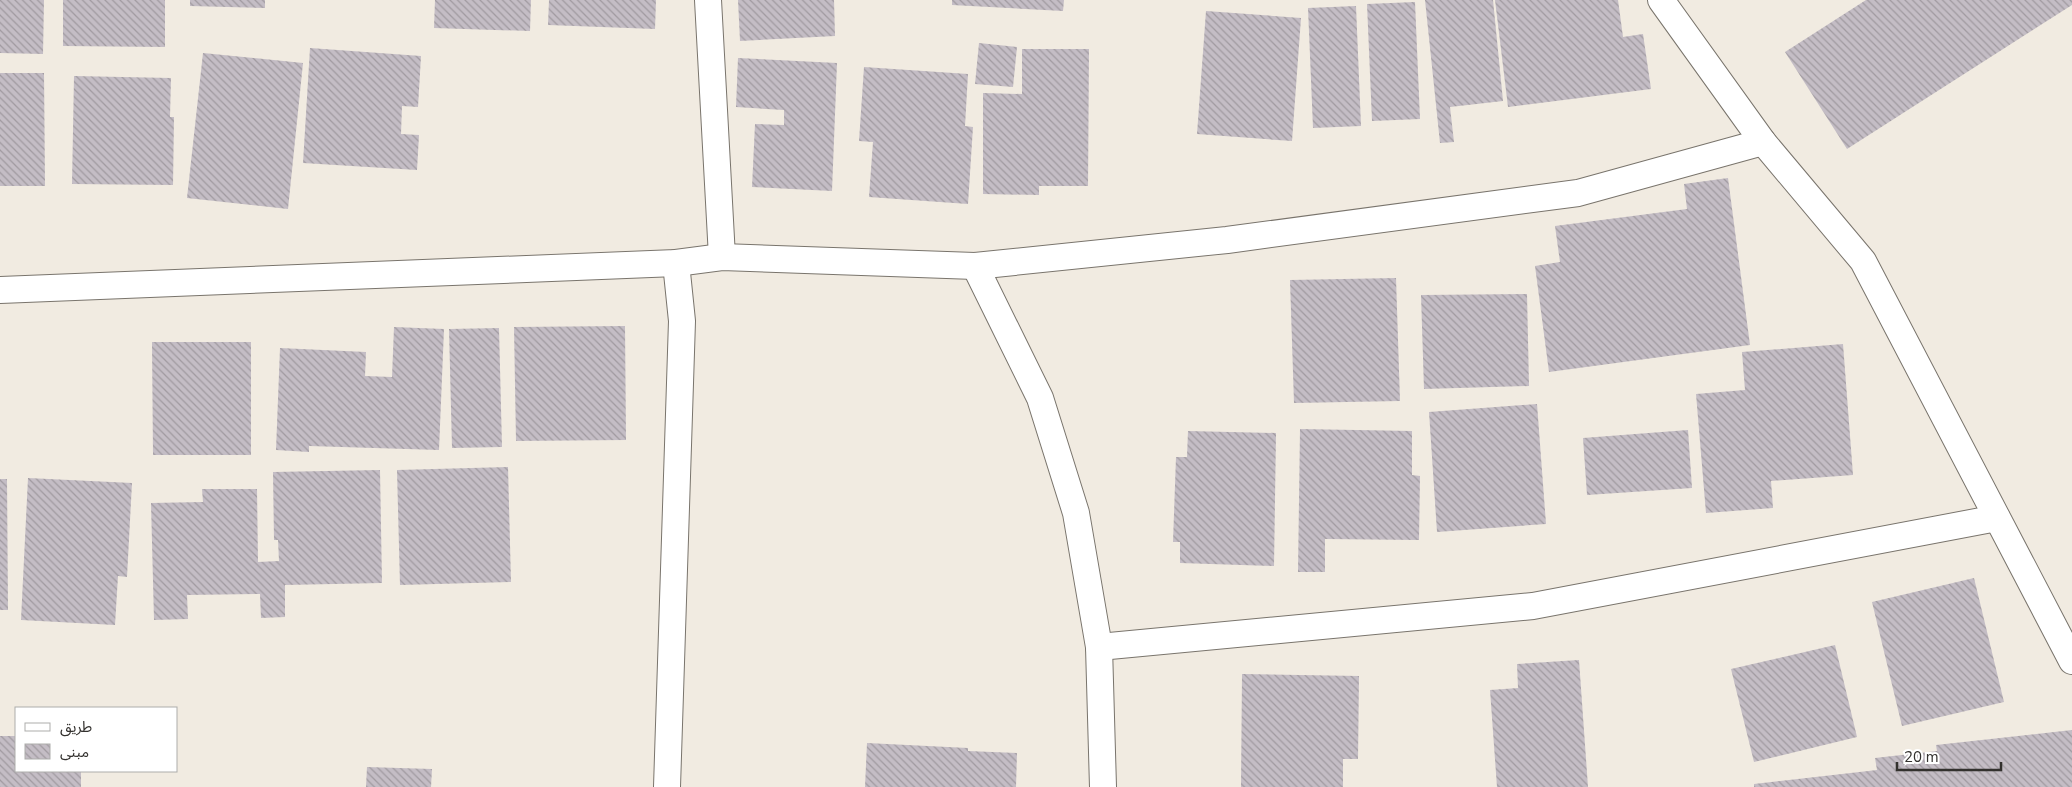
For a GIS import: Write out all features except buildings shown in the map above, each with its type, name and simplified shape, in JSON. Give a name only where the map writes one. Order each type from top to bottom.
[{"type":"street","points":[[708,0],[722,257]]},
{"type":"street","points":[[1661,0],[1763,142],[1863,261],[2072,661]]},
{"type":"street","points":[[0,290],[676,263],[722,257],[975,266],[1227,240],[1578,193],[1763,142]]},
{"type":"street","points":[[667,787],[682,321],[676,263]]},
{"type":"street","points":[[975,266],[1040,398],[1076,513],[1099,646],[1102,787]]},
{"type":"street","points":[[1099,646],[1533,606],[1996,518]]}]
